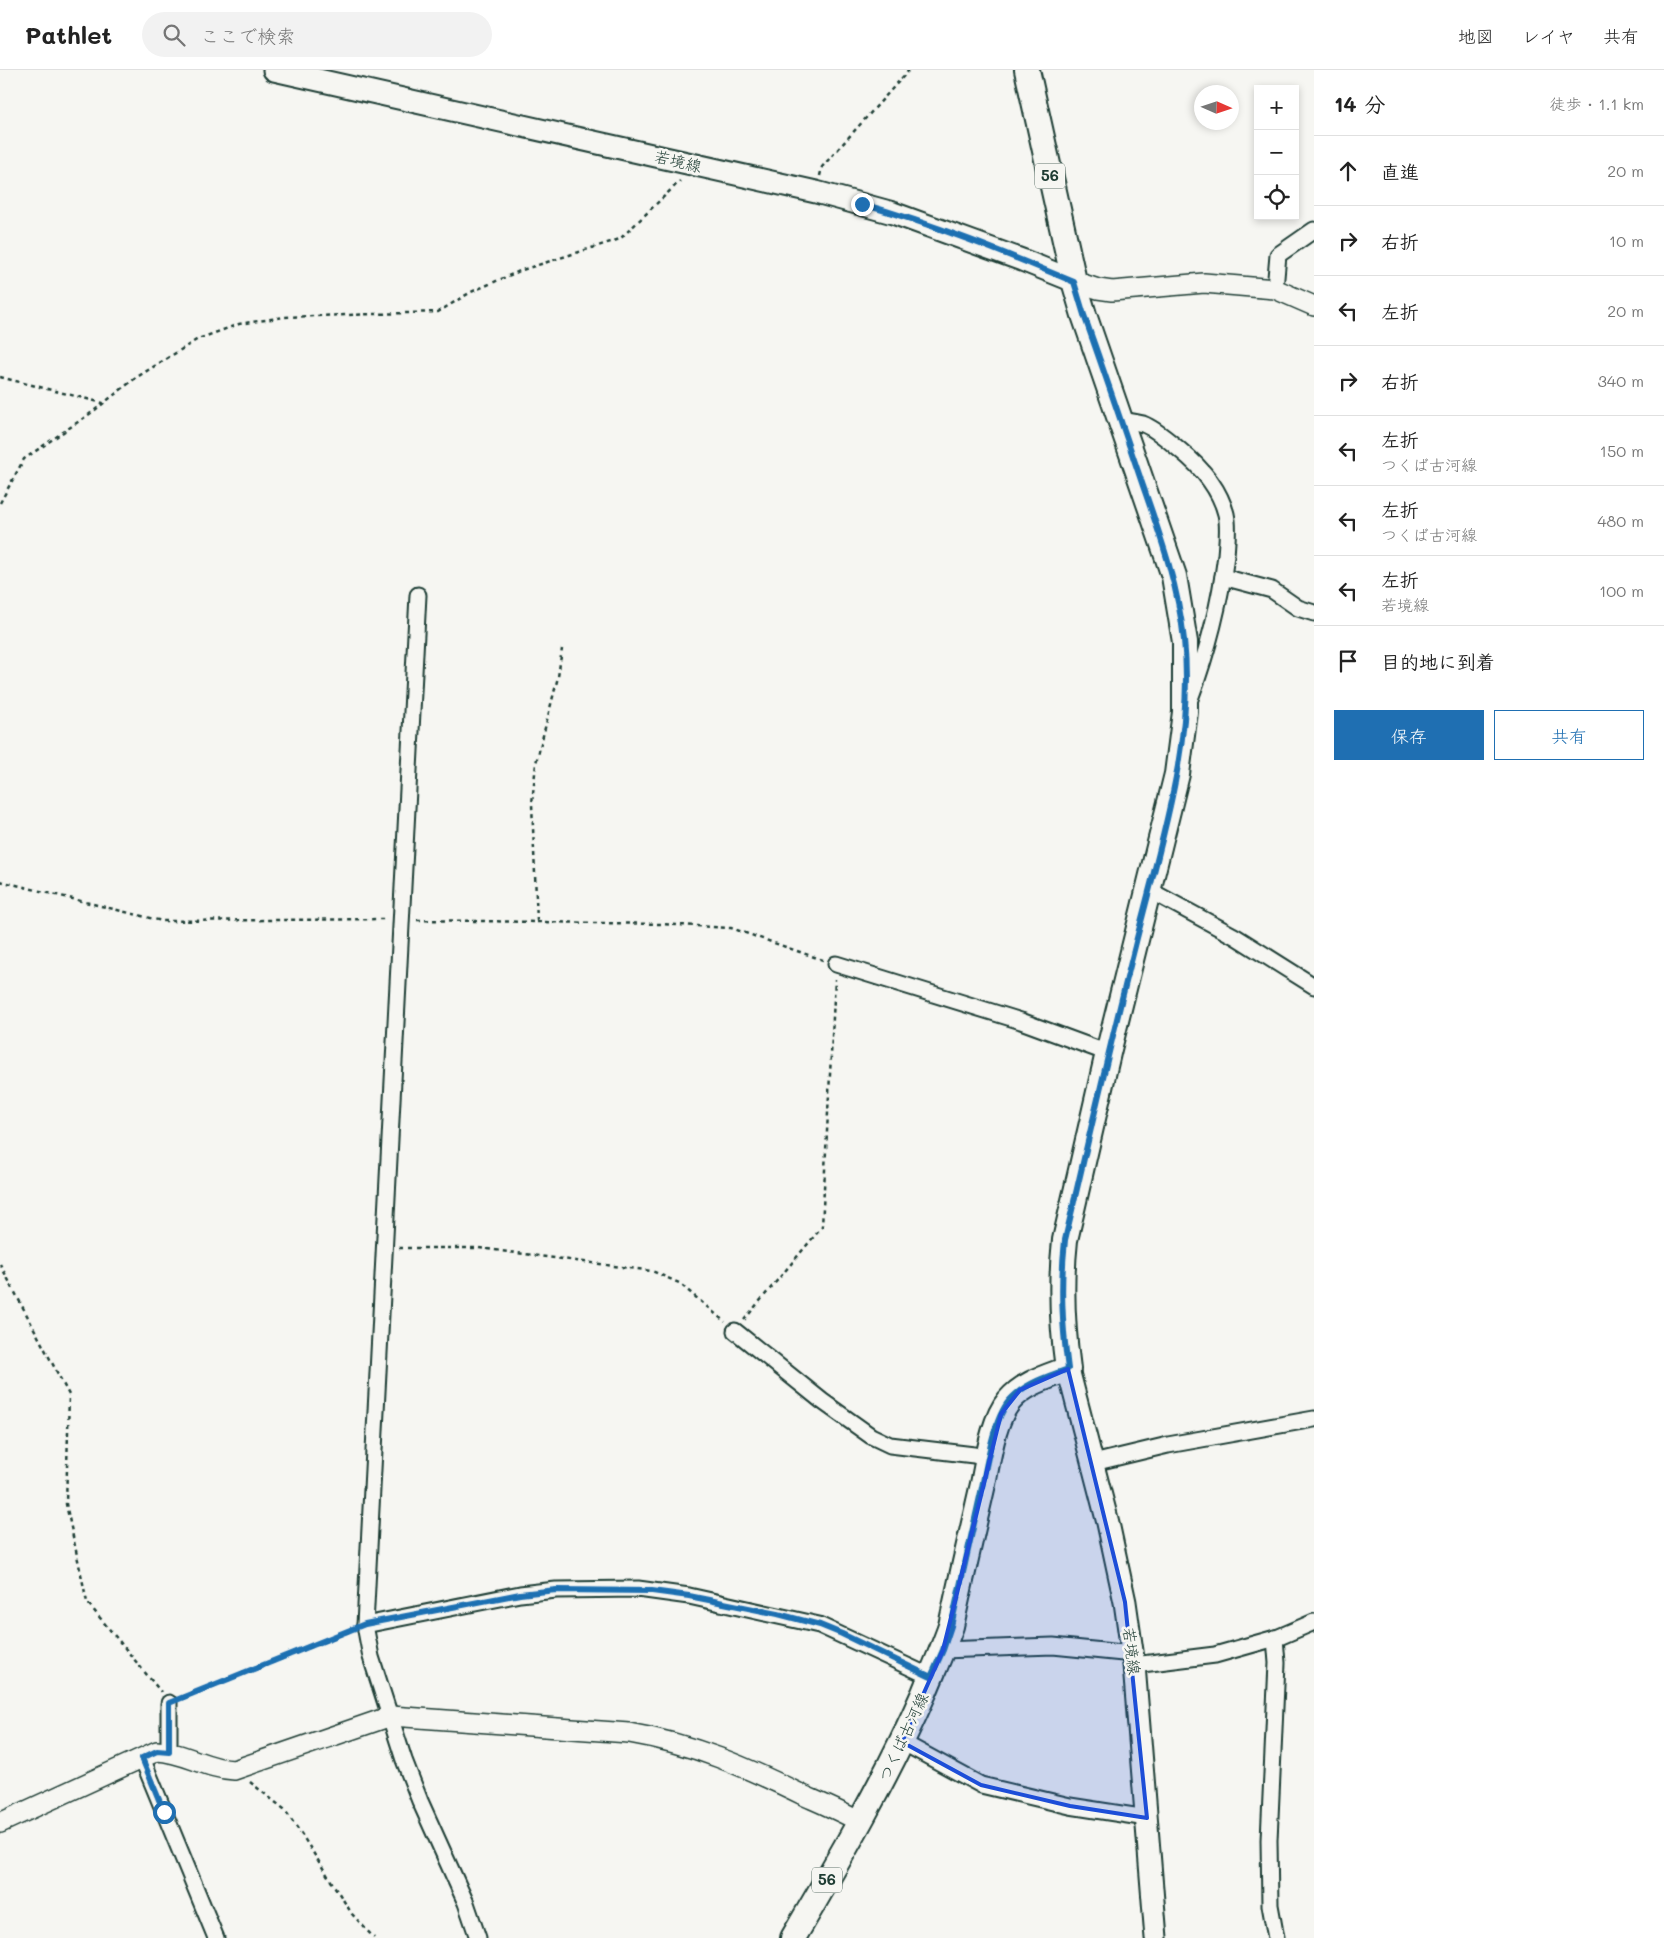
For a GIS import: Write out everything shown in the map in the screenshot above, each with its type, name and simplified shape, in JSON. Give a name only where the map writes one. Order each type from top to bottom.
[{"type":"main road","name":"若境線","points":[[274,70],[816,192],[893,213],[1022,260],[1074,282]]},
{"type":"main road","name":"56","points":[[1027,70],[1074,282],[1174,576],[1184,642],[1185,712],[1177,774],[1108,1052],[1065,1240],[1061,1270],[1061,1300],[1062,1327],[1068,1369]]},
{"type":"main road","name":"若境線","points":[[1068,1369],[1093,1463],[1125,1602],[1134,1659],[1156,1938]]},
{"type":"main road","name":"つくば古河線","points":[[793,1938],[860,1822],[902,1742],[943,1650],[951,1626],[988,1459],[1001,1414],[1008,1402],[1020,1390],[1041,1379],[1068,1369]]},
{"type":"street","points":[[1275,289],[1278,255],[1314,230]]},
{"type":"street","points":[[1074,282],[1112,291],[1204,283],[1275,289],[1314,306]]},
{"type":"street","points":[[1120,420],[1143,424],[1168,440],[1198,464],[1213,484],[1226,515],[1228,535],[1223,577],[1205,657],[1185,712]]},
{"type":"street","points":[[1223,577],[1272,590],[1298,608],[1314,613]]},
{"type":"street","points":[[418,595],[386,1247],[365,1624],[371,1657],[420,1800],[466,1903],[478,1938]]},
{"type":"street","points":[[1149,890],[1236,937],[1314,986]]},
{"type":"street","points":[[836,964],[1021,1021],[1108,1052]]},
{"type":"street","points":[[735,1331],[822,1401],[871,1436],[890,1445],[965,1453],[988,1459]]},
{"type":"street","points":[[1093,1463],[1168,1445],[1314,1418]]},
{"type":"street","points":[[365,1624],[520,1594],[547,1591],[638,1589],[689,1596],[820,1625],[931,1677]]},
{"type":"street","points":[[943,1650],[1053,1646],[1134,1659],[1216,1655],[1275,1638],[1314,1622]]},
{"type":"street","points":[[1275,1638],[1277,1663],[1270,1840],[1270,1905],[1276,1938]]},
{"type":"street","points":[[169,1703],[169,1752]]},
{"type":"street","points":[[0,1823],[157,1751],[169,1752],[219,1769],[234,1770],[391,1716],[594,1730],[659,1738],[714,1755],[774,1780],[860,1822]]},
{"type":"street","points":[[902,1742],[981,1785],[1070,1806],[1147,1818]]},
{"type":"street","points":[[142,1758],[216,1938]]},
{"type":"path","points":[[816,192],[822,167],[910,70]]},
{"type":"path","points":[[0,503],[24,459],[104,403],[137,377],[198,339],[239,324],[284,317],[438,312],[471,292],[522,270],[620,239],[698,165]]},
{"type":"path","points":[[0,377],[104,403]]},
{"type":"path","points":[[537,921],[532,804],[536,763],[558,677],[562,649]]},
{"type":"path","points":[[0,881],[162,920],[401,919],[661,924],[731,928],[836,964],[822,1227],[735,1331],[679,1283],[652,1271],[479,1248],[386,1247]]},
{"type":"path","points":[[0,1264],[69,1395],[66,1504],[87,1602],[169,1703],[365,1624]]},
{"type":"path","points":[[234,1770],[284,1808],[352,1914],[374,1938]]},
{"type":"highlighted area","points":[[1068,1369],[1125,1602],[1147,1818],[1070,1806],[981,1785],[902,1742],[943,1650],[1001,1414],[1020,1390]]},
{"type":"route","points":[[164,1812],[142,1758],[157,1751],[169,1752],[169,1703],[365,1624],[520,1594],[556,1590],[638,1589],[689,1596],[778,1614],[820,1625],[931,1677],[951,1626],[988,1459],[1001,1414],[1008,1402],[1020,1390],[1041,1379],[1068,1369],[1062,1327],[1061,1300],[1061,1270],[1065,1240],[1108,1052],[1177,774],[1183,740],[1185,712],[1184,642],[1180,608],[1174,576],[1074,282],[1022,260],[893,213],[862,204]]}]
